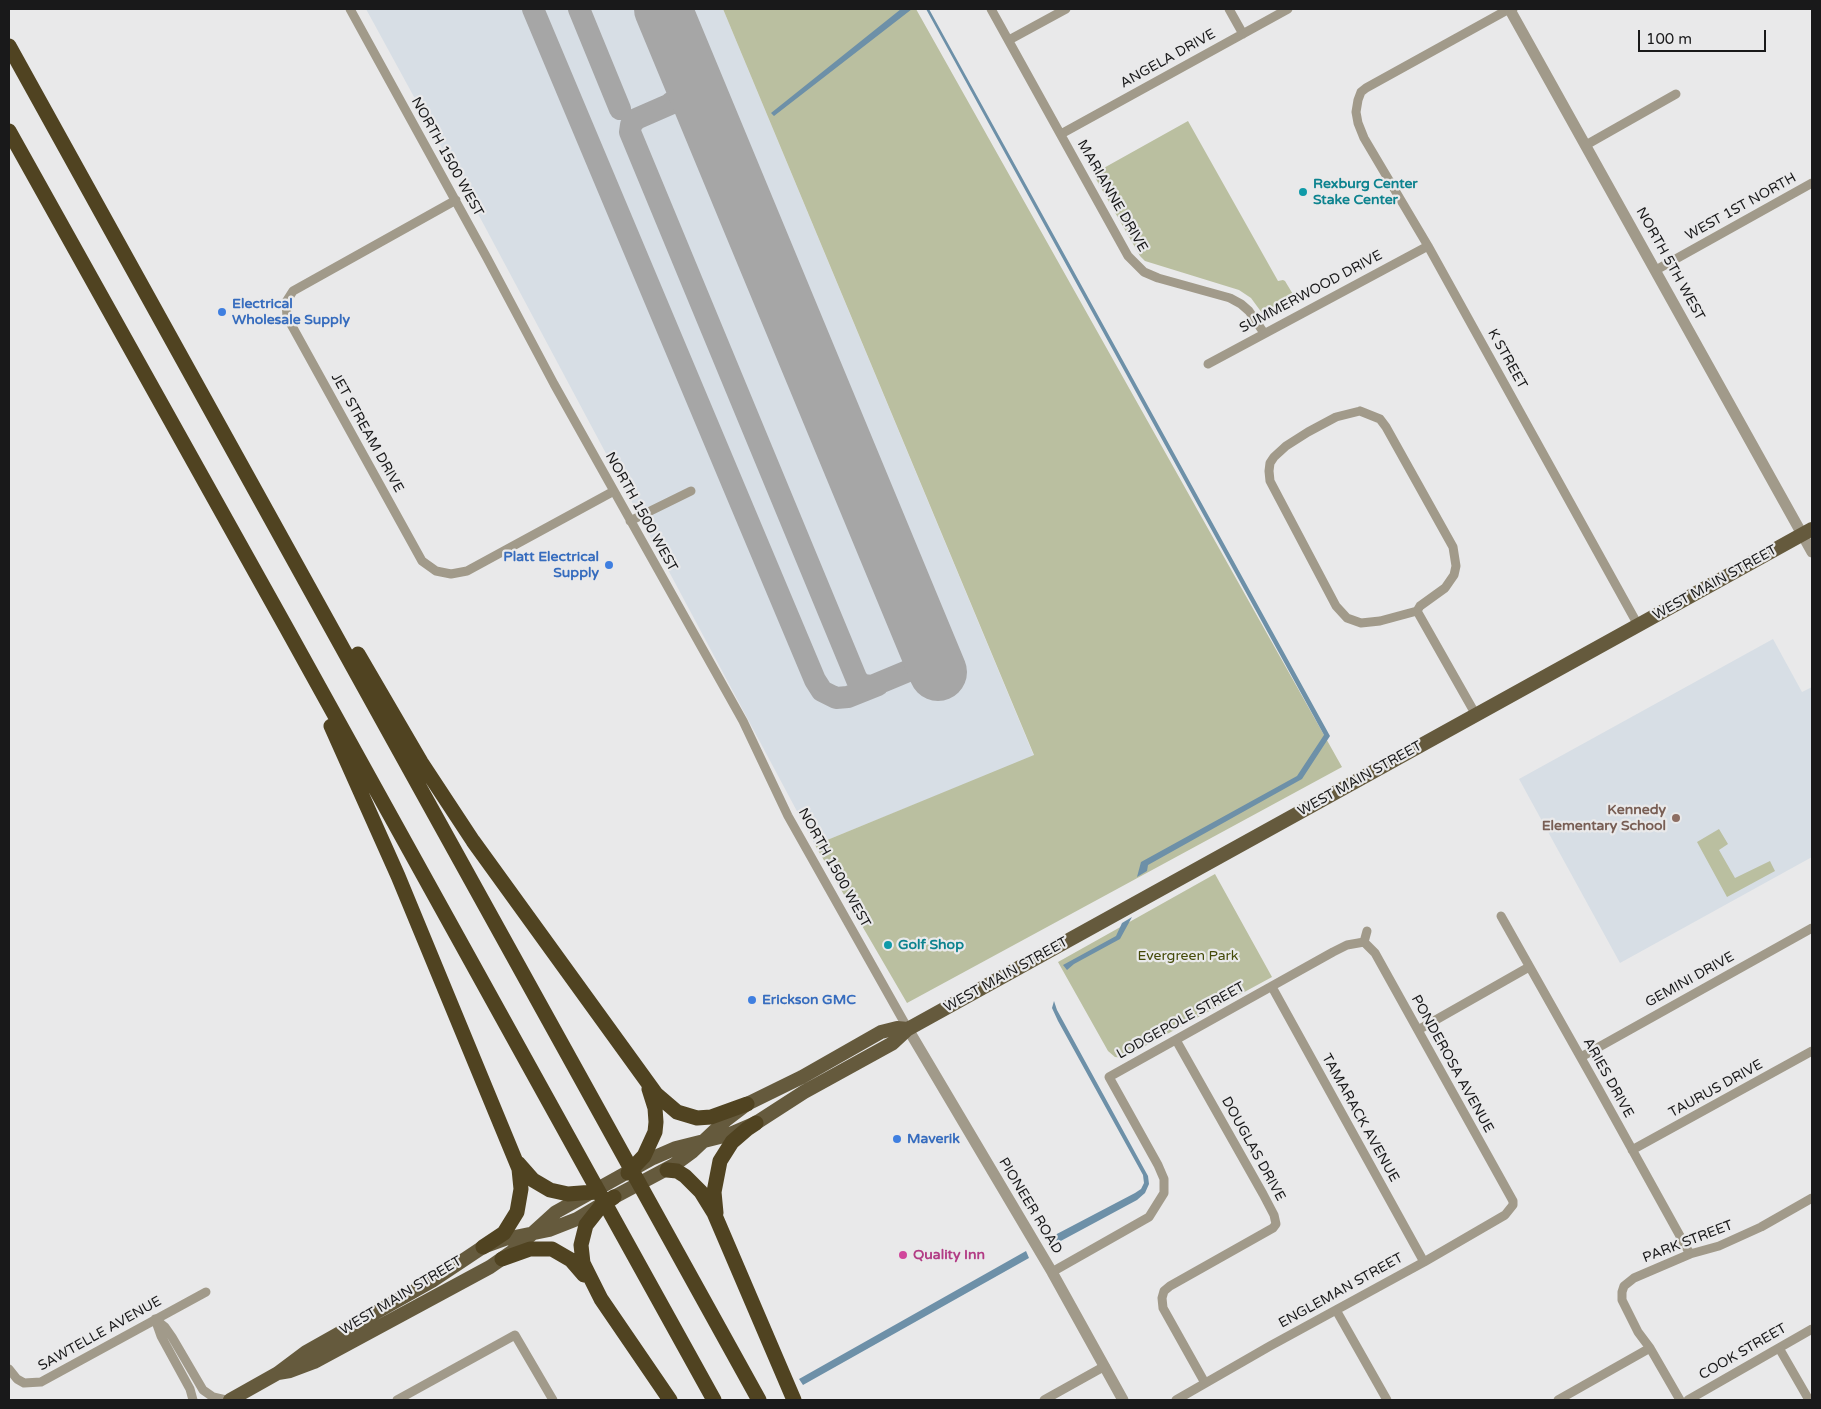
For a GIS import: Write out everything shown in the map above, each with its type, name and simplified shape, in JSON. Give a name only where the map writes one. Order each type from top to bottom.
[{"type":"highway","points":[[9,46],[759,1400]]},
{"type":"highway","points":[[9,131],[714,1400]]},
{"type":"highway","points":[[231,446],[293,544],[446,802],[643,1077],[663,1101],[677,1112],[689,1116],[697,1118],[712,1117],[747,1104]]},
{"type":"highway","points":[[287,629],[398,876],[516,1160],[520,1174],[521,1189],[518,1212],[504,1233],[483,1248]]},
{"type":"highway","points":[[628,1173],[648,1150],[655,1132],[654,1101],[643,1077]]},
{"type":"highway","points":[[719,1224],[714,1203],[714,1192],[720,1161],[732,1142],[756,1123]]},
{"type":"highway","points":[[516,1160],[533,1180],[550,1190],[568,1194],[594,1192]]},
{"type":"highway","points":[[667,1170],[681,1173],[693,1183],[708,1202],[794,1400]]},
{"type":"highway","points":[[601,1299],[583,1262],[581,1239],[586,1225],[595,1212],[614,1197]]},
{"type":"highway","points":[[502,1259],[537,1248],[552,1249],[576,1264],[670,1400]]},
{"type":"main road","name":"WEST MAIN STREET","points":[[278,1373],[290,1371],[314,1362],[502,1259],[556,1212],[664,1152],[690,1143],[728,1135],[756,1123],[804,1092],[893,1043],[908,1029],[1807,532]]},
{"type":"main road","name":"WEST MAIN STREET","points":[[231,1400],[278,1373],[306,1352],[415,1291],[483,1248],[505,1239],[568,1224],[614,1197],[667,1170],[684,1158],[726,1120],[747,1104],[881,1032],[897,1028],[908,1029]]},
{"type":"street","name":"NORTH 1500 WEST","points":[[350,9],[456,200],[554,384],[743,721],[788,816],[908,1029]]},
{"type":"street","name":"MARIANNE DRIVE","points":[[991,9],[1128,256],[1144,272],[1158,278],[1230,298],[1250,311],[1264,333]]},
{"type":"street","points":[[1008,40],[1066,9]]},
{"type":"street","points":[[1228,9],[1242,34]]},
{"type":"street","name":"ANGELA DRIVE","points":[[1061,134],[1288,9]]},
{"type":"street","name":"K STREET","points":[[1510,9],[1366,88],[1361,92],[1357,105],[1358,123],[1364,138],[1428,246],[1638,625]]},
{"type":"street","name":"NORTH 5TH WEST","points":[[1510,9],[1656,270],[1807,532],[1812,552]]},
{"type":"street","points":[[1586,144],[1676,94]]},
{"type":"street","name":"WEST 1ST NORTH","points":[[1656,270],[1812,183]]},
{"type":"street","name":"JET STREAM DRIVE","points":[[456,200],[293,291],[286,302],[287,317],[422,561],[436,571],[451,574],[467,571],[614,491]]},
{"type":"street","name":"SUMMERWOOD DRIVE","points":[[1208,364],[1428,246]]},
{"type":"street","points":[[1360,411],[1380,419],[1453,547],[1456,557],[1456,566],[1451,582],[1420,606],[1417,611],[1380,621],[1361,623],[1347,618],[1336,606],[1270,481],[1270,463],[1274,456],[1308,432],[1336,417],[1360,411]]},
{"type":"street","points":[[630,521],[692,491]]},
{"type":"street","points":[[1417,611],[1476,715]]},
{"type":"street","name":"ARIES DRIVE","points":[[1501,916],[1690,1254]]},
{"type":"street","name":"GEMINI DRIVE","points":[[1580,1057],[1812,928]]},
{"type":"street","points":[[1364,942],[1367,931]]},
{"type":"street","name":"LODGEPOLE STREET","points":[[1052,1272],[1149,1217],[1164,1192],[1164,1179],[1158,1165],[1109,1077],[1347,945],[1364,942]]},
{"type":"street","name":"PONDEROSA AVENUE","points":[[1364,942],[1375,953],[1513,1201]]},
{"type":"street","points":[[1418,1030],[1529,967]]},
{"type":"street","name":"TAMARACK AVENUE","points":[[1272,987],[1424,1262]]},
{"type":"street","name":"PIONEER ROAD","points":[[908,1029],[1052,1272],[1123,1400]]},
{"type":"street","name":"DOUGLAS DRIVE","points":[[1176,1040],[1263,1194],[1274,1215],[1276,1224],[1273,1228],[1164,1291],[1162,1298],[1163,1308],[1205,1383]]},
{"type":"street","name":"TAURUS DRIVE","points":[[1632,1150],[1812,1051]]},
{"type":"street","name":"PARK STREET","points":[[1650,1348],[1638,1332],[1622,1300],[1624,1286],[1634,1278],[1690,1254],[1719,1246],[1761,1227],[1812,1198]]},
{"type":"street","name":"ENGLEMAN STREET","points":[[1176,1400],[1505,1216],[1513,1206],[1513,1201]]},
{"type":"street","name":"SAWTELLE AVENUE","points":[[9,1369],[16,1379],[24,1383],[34,1384],[41,1382],[206,1292]]},
{"type":"street","points":[[1336,1310],[1387,1400]]},
{"type":"street","points":[[155,1319],[165,1327],[172,1337],[203,1390],[213,1398],[231,1400]]},
{"type":"street","points":[[155,1319],[161,1336],[190,1389],[193,1400]]},
{"type":"street","name":"COOK STREET","points":[[1688,1400],[1812,1329]]},
{"type":"street","points":[[397,1400],[515,1334],[553,1400]]},
{"type":"street","points":[[1558,1400],[1650,1348],[1680,1400]]},
{"type":"street","points":[[1779,1348],[1809,1400]]},
{"type":"street","points":[[1044,1400],[1105,1366]]},
{"type":"shaded area","points":[[366,9],[723,9],[1034,756],[815,845],[484,225]]},
{"type":"shaded area","name":"Kennedy Elementary School","points":[[1773,639],[1802,692],[1812,687],[1812,857],[1620,963],[1519,779]]},
{"type":"green space","points":[[723,9],[916,9],[1342,767],[907,1003],[815,845],[1034,755]]},
{"type":"green space","points":[[1188,121],[1278,281],[1285,281],[1294,296],[1262,313],[1251,298],[1239,290],[1145,261],[1140,256],[1093,174]]},
{"type":"green space","points":[[1719,829],[1728,844],[1719,850],[1735,878],[1770,861],[1775,871],[1727,897],[1697,842]]},
{"type":"green space","name":"Evergreen Park","points":[[1215,874],[1272,977],[1123,1058],[1115,1057],[1108,1051],[1058,962]]},
{"type":"water","points":[[901,9],[912,9],[774,116],[771,113]]},
{"type":"water","points":[[926,9],[929,9],[1330,736],[1302,779],[1148,865],[1147,871],[1137,877],[1141,862],[1297,776],[1324,735]]},
{"type":"water","points":[[1132,917],[1120,939],[1074,964],[1067,970],[1063,965],[1116,936],[1122,923]]},
{"type":"water","points":[[1054,1001],[1057,1010],[1148,1176],[1149,1184],[1145,1193],[1137,1200],[1057,1243],[1053,1236],[1135,1193],[1141,1189],[1144,1183],[1143,1175],[1058,1021],[1052,1008]]},
{"type":"water","points":[[1026,1251],[1029,1258],[803,1385],[799,1379]]},
{"type":"taxiway","points":[[533,9],[815,680],[822,691],[836,698],[848,697],[878,685]]},
{"type":"taxiway","points":[[579,9],[620,109]]},
{"type":"taxiway","points":[[671,103],[682,95],[687,85],[686,65]]},
{"type":"taxiway","points":[[708,117],[696,106],[684,102],[675,102],[636,119],[631,125],[630,132],[857,680],[863,685],[872,686],[908,671],[920,660],[925,640]]},
{"type":"runway","points":[[663,9],[938,672]]},
{"type":"place","name":"Rexburg Center Stake Center","points":[[1303,192]]},
{"type":"place","name":"Electrical Wholesale Supply","points":[[222,312]]},
{"type":"place","name":"Platt Electrical Supply","points":[[609,565]]},
{"type":"place","name":"Kennedy Elementary School","points":[[1676,818]]},
{"type":"place","name":"Golf Shop","points":[[888,945]]},
{"type":"place","name":"Erickson GMC","points":[[752,1000]]},
{"type":"place","name":"Maverik","points":[[897,1139]]},
{"type":"place","name":"Quality Inn","points":[[903,1255]]}]
